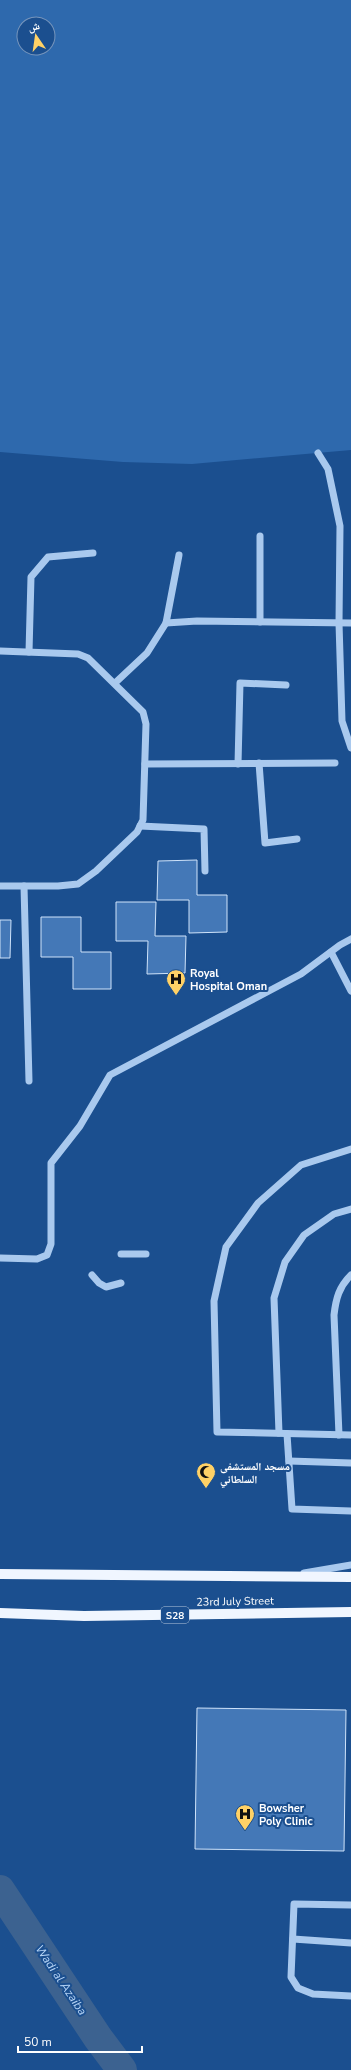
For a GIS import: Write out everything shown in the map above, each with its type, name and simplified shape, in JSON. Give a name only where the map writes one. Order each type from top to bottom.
[{"type":"main road","name":"23rd July Street","points":[[0,1574],[278,1578],[351,1577]]},
{"type":"main road","name":"23rd July Street","points":[[0,1613],[84,1616],[351,1612]]},
{"type":"street","points":[[318,453],[328,469],[340,526],[339,622],[342,721],[346,738],[351,748]]},
{"type":"street","points":[[260,536],[260,622]]},
{"type":"street","points":[[29,652],[31,577],[48,557],[93,553]]},
{"type":"street","points":[[115,683],[147,653],[166,624],[179,555]]},
{"type":"street","points":[[166,624],[197,621],[351,623]]},
{"type":"street","points":[[0,651],[78,654],[88,658],[143,712],[146,724],[143,820],[136,832],[96,871],[78,884],[0,886]]},
{"type":"street","points":[[238,764],[240,683],[286,685]]},
{"type":"street","points":[[259,763],[265,843],[297,839]]},
{"type":"street","points":[[145,764],[335,763]]},
{"type":"street","points":[[140,826],[204,829],[205,871]]},
{"type":"street","points":[[24,886],[28,1080]]},
{"type":"street","points":[[0,1258],[37,1259],[47,1255],[51,1244],[51,1163],[80,1126],[110,1075],[301,974],[331,952],[351,940]]},
{"type":"street","points":[[331,952],[351,991]]},
{"type":"street","points":[[351,1149],[301,1165],[258,1203],[226,1247],[214,1301],[217,1432],[351,1435]]},
{"type":"street","points":[[279,1433],[274,1298],[285,1262],[304,1236],[334,1214],[351,1209]]},
{"type":"street","points":[[121,1254],[146,1254]]},
{"type":"street","points":[[92,1275],[99,1283],[106,1287],[121,1283]]},
{"type":"street","points":[[339,1435],[334,1315],[336,1297],[344,1282],[351,1275]]},
{"type":"street","points":[[288,1434],[292,1509],[351,1511]]},
{"type":"street","points":[[289,1461],[351,1463]]},
{"type":"street","points":[[278,1578],[351,1565]]},
{"type":"street","points":[[351,1905],[294,1904],[291,1977],[298,1988],[313,1994],[351,1996]]},
{"type":"street","points":[[293,1939],[351,1943]]},
{"type":"shaded area","points":[[0,0],[351,0],[351,450],[192,464],[123,462],[0,452]]},
{"type":"building","points":[[197,860],[197,895],[227,895],[227,932],[189,933],[189,900],[157,900],[158,861]]},
{"type":"building","points":[[116,902],[156,902],[155,936],[186,936],[185,973],[147,974],[148,941],[116,941]]},
{"type":"building","points":[[41,917],[81,917],[81,952],[111,952],[111,989],[73,989],[73,957],[41,957]]},
{"type":"building","points":[[0,920],[11,920],[10,958],[0,958]]},
{"type":"building","points":[[197,1708],[346,1710],[344,1851],[195,1849]]},
{"type":"waterway","name":"Wadi al Azaiba","points":[[0,1890],[98,2038],[122,2070]]},
{"type":"place","name":"Royal Hospital Oman","points":[[176,996]]},
{"type":"place","name":"مسجد المستشفى السلطاني","points":[[206,1489]]},
{"type":"place","name":"Bowsher Poly Clinic","points":[[245,1831]]}]
